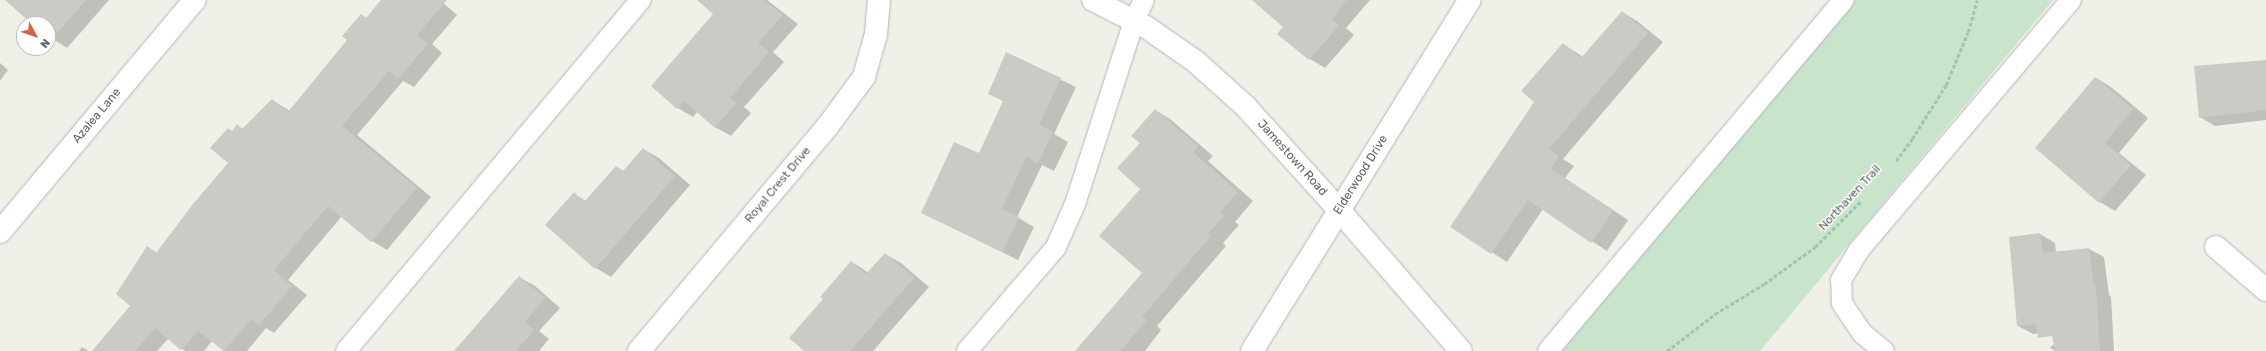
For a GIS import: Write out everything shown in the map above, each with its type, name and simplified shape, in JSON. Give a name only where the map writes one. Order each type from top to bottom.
[{"type":"street","name":"Azalea Lane","points":[[0,232],[195,0]]},
{"type":"street","name":"Royal Crest Drive","points":[[639,351],[827,127],[864,77],[876,34],[879,0]]},
{"type":"street","name":"Jamestown Road","points":[[1093,0],[1134,22],[1195,61],[1246,107],[1339,210],[1461,351]]},
{"type":"street","name":"Elderwood Drive","points":[[1252,351],[1470,0]]},
{"type":"street","points":[[2216,247],[2266,290]]},
{"type":"lane","points":[[346,351],[641,0]]},
{"type":"lane","points":[[967,351],[1056,247],[1075,204],[1134,22],[1144,0]]},
{"type":"lane","points":[[1548,351],[1844,0]]},
{"type":"lane","points":[[1884,351],[1862,333],[1842,303],[1841,280],[1859,250],[2072,0]]},
{"type":"path","name":"Northaven Trail","points":[[1894,162],[1912,139],[1946,85],[1968,32],[1977,0]]},
{"type":"path","name":"Northaven Trail","points":[[1667,351],[1715,314],[1764,284],[1815,247],[1866,197]]},
{"type":"green space","points":[[1851,0],[2053,0],[1760,351],[1557,351]]},
{"type":"building","points":[[5,0],[86,0],[56,34],[56,16],[23,16]]},
{"type":"building","points":[[381,0],[447,0],[417,35],[428,44],[398,79],[389,71],[342,126],[417,188],[371,242],[328,206],[274,270],[292,286],[259,325],[251,319],[224,351],[198,331],[181,350],[155,328],[135,351],[92,351],[130,306],[116,294],[147,246],[156,253],[193,204],[228,163],[210,148],[228,128],[232,131],[237,124],[242,129],[272,99],[288,112],[347,40],[342,36],[361,14],[366,18]]},
{"type":"building","points":[[697,0],[764,0],[783,15],[758,43],[769,52],[730,98],[736,103],[715,128],[684,101],[677,109],[651,86],[713,14]]},
{"type":"building","points":[[1252,0],[1347,0],[1332,19],[1339,25],[1309,60],[1277,34],[1283,27]]},
{"type":"building","points":[[1622,11],[1648,33],[1549,149],[1559,156],[1551,169],[1613,211],[1591,243],[1528,200],[1491,254],[1450,227],[1534,102],[1521,91],[1563,43],[1581,58]]},
{"type":"building","points":[[1006,52],[1061,78],[1039,125],[1053,132],[1038,163],[1026,157],[1002,209],[1019,217],[1003,252],[921,213],[954,142],[979,153],[1003,101],[988,94]]},
{"type":"building","points":[[2266,60],[2266,110],[2199,118],[2194,66]]},
{"type":"building","points":[[2095,77],[2133,109],[2105,143],[2131,165],[2099,203],[2035,148]]},
{"type":"building","points":[[1155,109],[1198,146],[1193,152],[1238,192],[1220,212],[1224,216],[1208,234],[1211,236],[1142,317],[1146,321],[1120,351],[1075,351],[1142,273],[1099,236],[1140,189],[1117,168],[1140,143],[1131,136]]},
{"type":"building","points":[[643,148],[675,176],[595,269],[545,225],[574,192],[584,202],[616,166],[623,171]]},
{"type":"building","points":[[2040,233],[2043,253],[2089,248],[2094,287],[2096,287],[2100,351],[2055,351],[2052,336],[2038,338],[2036,324],[2017,326],[2009,237]]},
{"type":"building","points":[[885,253],[914,278],[850,351],[804,351],[789,338],[823,299],[820,297],[851,261],[866,274]]},
{"type":"building","points":[[519,276],[545,298],[525,322],[534,330],[516,351],[454,351]]}]
